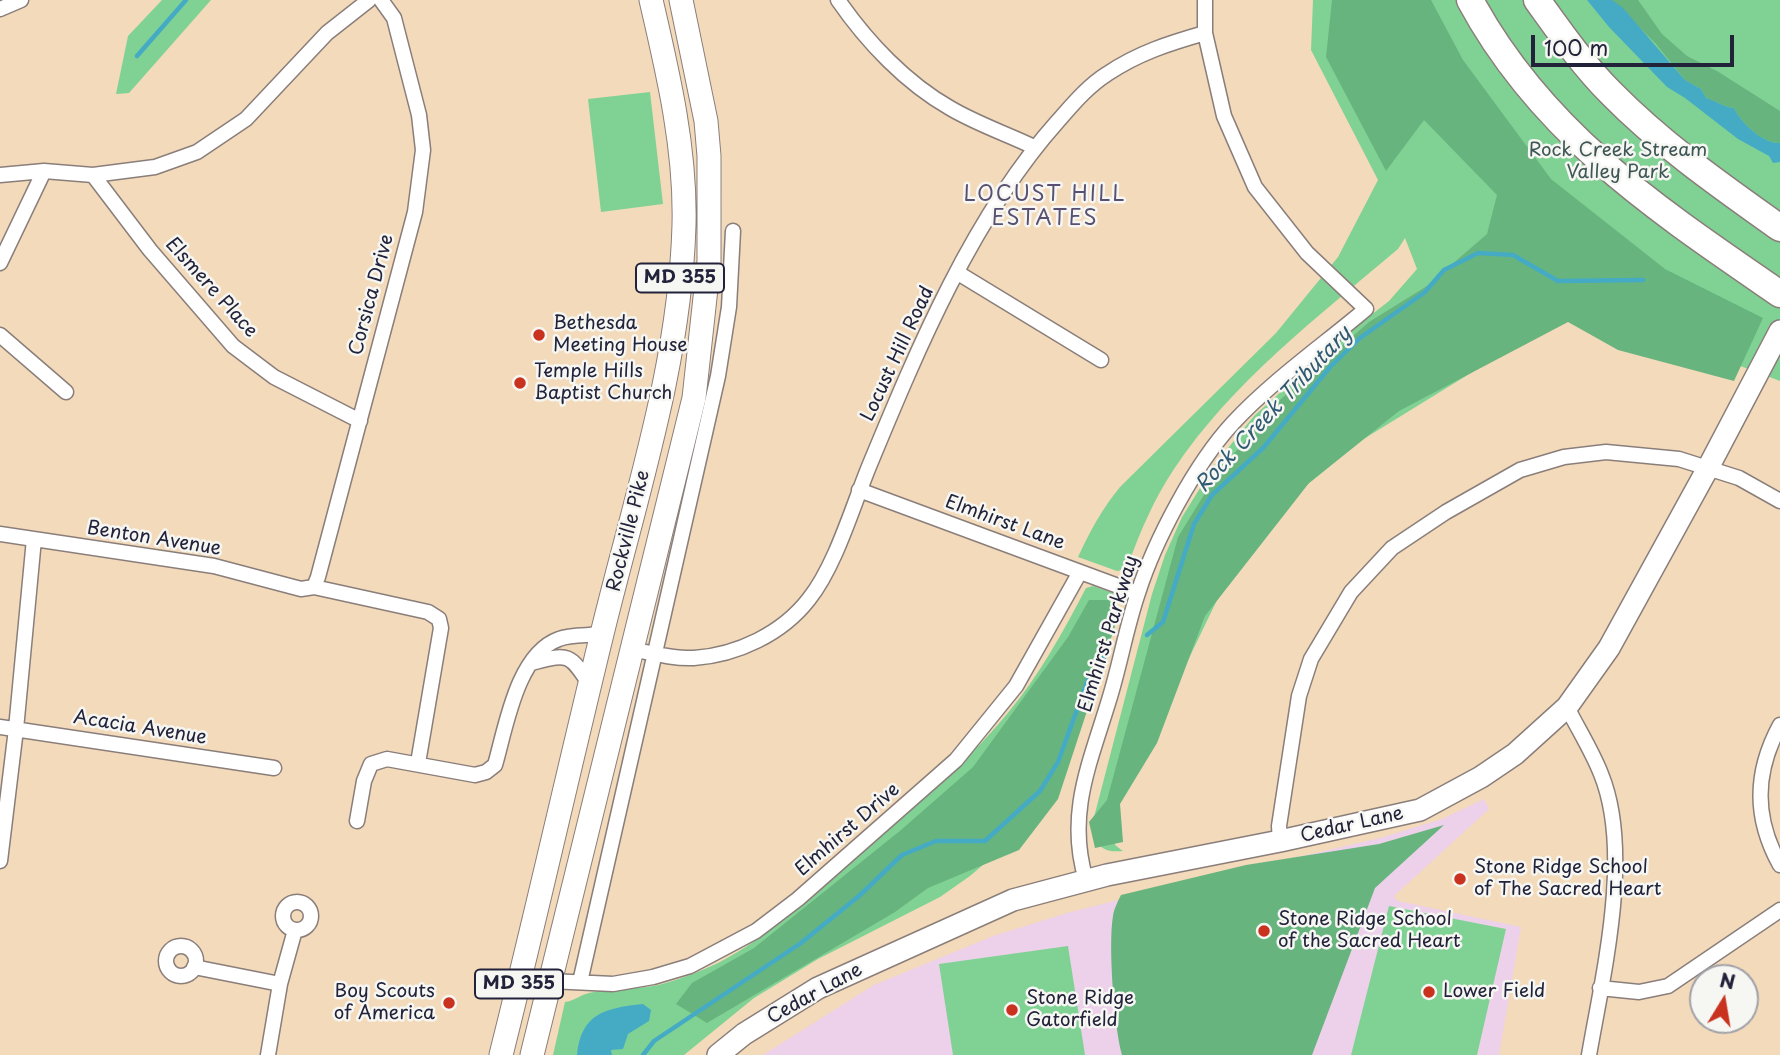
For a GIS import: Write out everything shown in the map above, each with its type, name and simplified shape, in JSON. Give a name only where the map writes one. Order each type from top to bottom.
[{"type":"highway","points":[[1470,0],[1485,28],[1522,80],[1570,135],[1641,196],[1773,289]]},
{"type":"highway","points":[[1537,0],[1569,44],[1610,92],[1657,136],[1780,228]]},
{"type":"main road","name":"Rockville Pike","points":[[501,1055],[602,634],[664,394],[677,318],[684,224],[682,166],[665,58],[651,0]]},
{"type":"main road","name":"Rockville Pike","points":[[532,1055],[694,398],[709,261],[710,198],[706,121],[681,0]]},
{"type":"main road","points":[[590,685],[608,675],[631,649],[623,640],[618,626],[628,574],[624,552]]},
{"type":"street","points":[[0,9],[21,0]]},
{"type":"street","points":[[0,175],[44,171],[93,176],[155,167],[197,152],[246,119],[327,33],[369,0]]},
{"type":"street","name":"Corsica Drive","points":[[307,588],[318,577],[360,421],[415,212],[423,150],[419,115],[394,18],[381,0]]},
{"type":"street","points":[[838,0],[878,50],[905,76],[950,108],[1034,147]]},
{"type":"street","points":[[1205,0],[1205,33]]},
{"type":"street","name":"Locust Hill Road","points":[[631,649],[694,658],[744,647],[774,632],[809,599],[834,555],[916,354],[991,212],[1034,147],[1076,100],[1106,74],[1151,49],[1205,33]]},
{"type":"street","name":"Elmhirst Parkway","points":[[1086,880],[1080,858],[1078,810],[1138,593],[1163,531],[1206,459],[1233,424],[1366,309],[1307,253],[1255,187],[1224,116],[1205,33]]},
{"type":"street","points":[[0,263],[44,171]]},
{"type":"street","name":"Elsmere Place","points":[[93,176],[150,250],[233,346],[274,377],[360,421]]},
{"type":"street","points":[[580,982],[719,376],[729,307],[733,231]]},
{"type":"street","points":[[958,273],[1101,360]]},
{"type":"street","name":"Cedar Lane","points":[[718,1055],[744,1034],[818,988],[1013,900],[1086,880],[1420,810],[1481,778],[1516,754],[1567,707],[1609,648],[1780,331]]},
{"type":"street","points":[[0,335],[66,392]]},
{"type":"street","points":[[1280,841],[1279,826],[1299,696],[1311,659],[1351,592],[1392,548],[1446,512],[1520,470],[1564,457],[1606,452],[1679,459],[1739,478],[1780,501]]},
{"type":"street","name":"Elmhirst Lane","points":[[859,489],[1138,593]]},
{"type":"street","name":"Benton Avenue","points":[[0,534],[214,566],[428,612],[439,619],[442,628],[418,763]]},
{"type":"street","points":[[0,861],[34,539]]},
{"type":"street","name":"Elmhirst Drive","points":[[550,981],[613,984],[653,977],[690,966],[755,931],[798,899],[956,760],[1016,686],[1080,572]]},
{"type":"street","points":[[357,821],[364,781],[371,764],[387,759],[475,775],[486,772],[495,765],[521,678],[531,663],[548,645],[561,638],[602,634]]},
{"type":"street","points":[[531,663],[559,656],[568,658],[575,662],[590,685]]},
{"type":"street","points":[[1567,707],[1602,775],[1615,830],[1615,883],[1589,1055]]},
{"type":"street","points":[[1780,725],[1762,771],[1760,801],[1766,836],[1780,865]]},
{"type":"street","name":"Acacia Avenue","points":[[0,727],[275,768]]},
{"type":"street","points":[[1600,988],[1639,992],[1668,986],[1780,910]]},
{"type":"street","points":[[268,1055],[280,984],[295,930]]},
{"type":"street","points":[[194,967],[280,984]]},
{"type":"shaded area","name":"Stone Ridge School of the Sacred Heart","points":[[1484,799],[1489,809],[1394,896],[1398,901],[1521,927],[1499,1055],[763,1055],[874,985],[993,936],[1067,913],[1380,838],[1442,819]]},
{"type":"green space","points":[[162,0],[211,0],[129,93],[116,94],[128,36]]},
{"type":"green space","name":"Rock Creek Stream Valley Park","points":[[1313,0],[1780,0],[1780,381],[1743,367],[1565,315],[1362,440],[1297,493],[1218,598],[1109,824],[1112,840],[1123,851],[1109,851],[1098,843],[1092,825],[1152,594],[1182,517],[1215,464],[1254,416],[1334,344],[1389,301],[1417,269],[1405,238],[1398,249],[1308,325],[1222,407],[1167,480],[1128,565],[1123,570],[1117,571],[1078,557],[1097,520],[1120,487],[1276,333],[1338,257],[1378,180],[1311,50]]},
{"type":"green space","points":[[1332,0],[1431,0],[1463,60],[1551,179],[1665,269],[1763,318],[1734,381],[1618,350],[1568,322],[1399,411],[1309,483],[1205,616],[1157,743],[1120,804],[1123,842],[1095,848],[1089,822],[1107,800],[1178,537],[1218,472],[1281,399],[1369,322],[1427,286],[1487,234],[1497,195],[1424,120],[1386,171],[1326,57]]},
{"type":"green space","points":[[1612,0],[1638,0],[1662,34],[1687,56],[1717,71],[1780,111],[1780,143],[1767,140],[1753,132],[1734,108],[1706,98],[1701,89],[1685,80],[1656,44]]},
{"type":"green space","points":[[650,92],[663,204],[601,212],[588,99]]},
{"type":"green space","points":[[1093,586],[1113,593],[1117,599],[1092,694],[998,852],[940,897],[818,959],[754,998],[684,1055],[553,1055],[565,1002],[597,991],[658,985],[711,966],[755,941],[824,886],[935,788],[990,733],[1040,669],[1086,588]]},
{"type":"green space","points":[[1089,600],[1109,600],[1118,617],[1058,799],[1019,850],[928,888],[895,912],[707,1023],[676,1004],[692,983],[754,948],[901,830],[973,767],[1068,637]]},
{"type":"green space","points":[[1444,825],[1375,888],[1312,1055],[1122,1055],[1114,1006],[1111,946],[1114,913],[1121,895],[1246,865],[1379,844]]},
{"type":"green space","name":"Lower Field","points":[[1389,906],[1506,929],[1477,1055],[1351,1055]]},
{"type":"green space","name":"Stone Ridge Gatorfield","points":[[1068,946],[1085,1055],[953,1055],[939,964]]},
{"type":"water","points":[[1587,0],[1612,0],[1623,8],[1685,80],[1701,89],[1706,98],[1734,108],[1747,126],[1760,136],[1780,143],[1780,162],[1773,163],[1769,156],[1738,139],[1667,87]]},
{"type":"water","points":[[643,1004],[651,1010],[649,1021],[628,1034],[623,1049],[611,1050],[612,1055],[577,1055],[579,1041],[590,1021],[607,1011]]},
{"type":"waterway","points":[[137,56],[186,0]]},
{"type":"waterway","name":"Rock Creek Tributary","points":[[1147,635],[1163,622],[1194,524],[1212,495],[1263,448],[1331,366],[1360,338],[1425,292],[1444,270],[1478,253],[1513,255],[1558,281],[1643,280]]},
{"type":"waterway","name":"Rock Creek Tributary","points":[[643,1055],[654,1041],[801,943],[859,896],[902,855],[936,841],[985,841],[1040,791],[1058,762],[1090,674],[1106,655]]},
{"type":"place","name":"Bethesda Meeting House","points":[[539,335]]},
{"type":"place","name":"Temple Hills Baptist Church","points":[[520,383]]},
{"type":"place","name":"Stone Ridge School of The Sacred Heart","points":[[1460,879]]},
{"type":"place","name":"Stone Ridge School of the Sacred Heart","points":[[1264,931]]},
{"type":"place","name":"Lower Field","points":[[1429,992]]},
{"type":"place","name":"Boy Scouts of America","points":[[449,1003]]},
{"type":"place","name":"Stone Ridge Gatorfield","points":[[1012,1010]]},
{"type":"district","name":"LOCUST HILL ESTATES","points":[[1045,207]]}]
